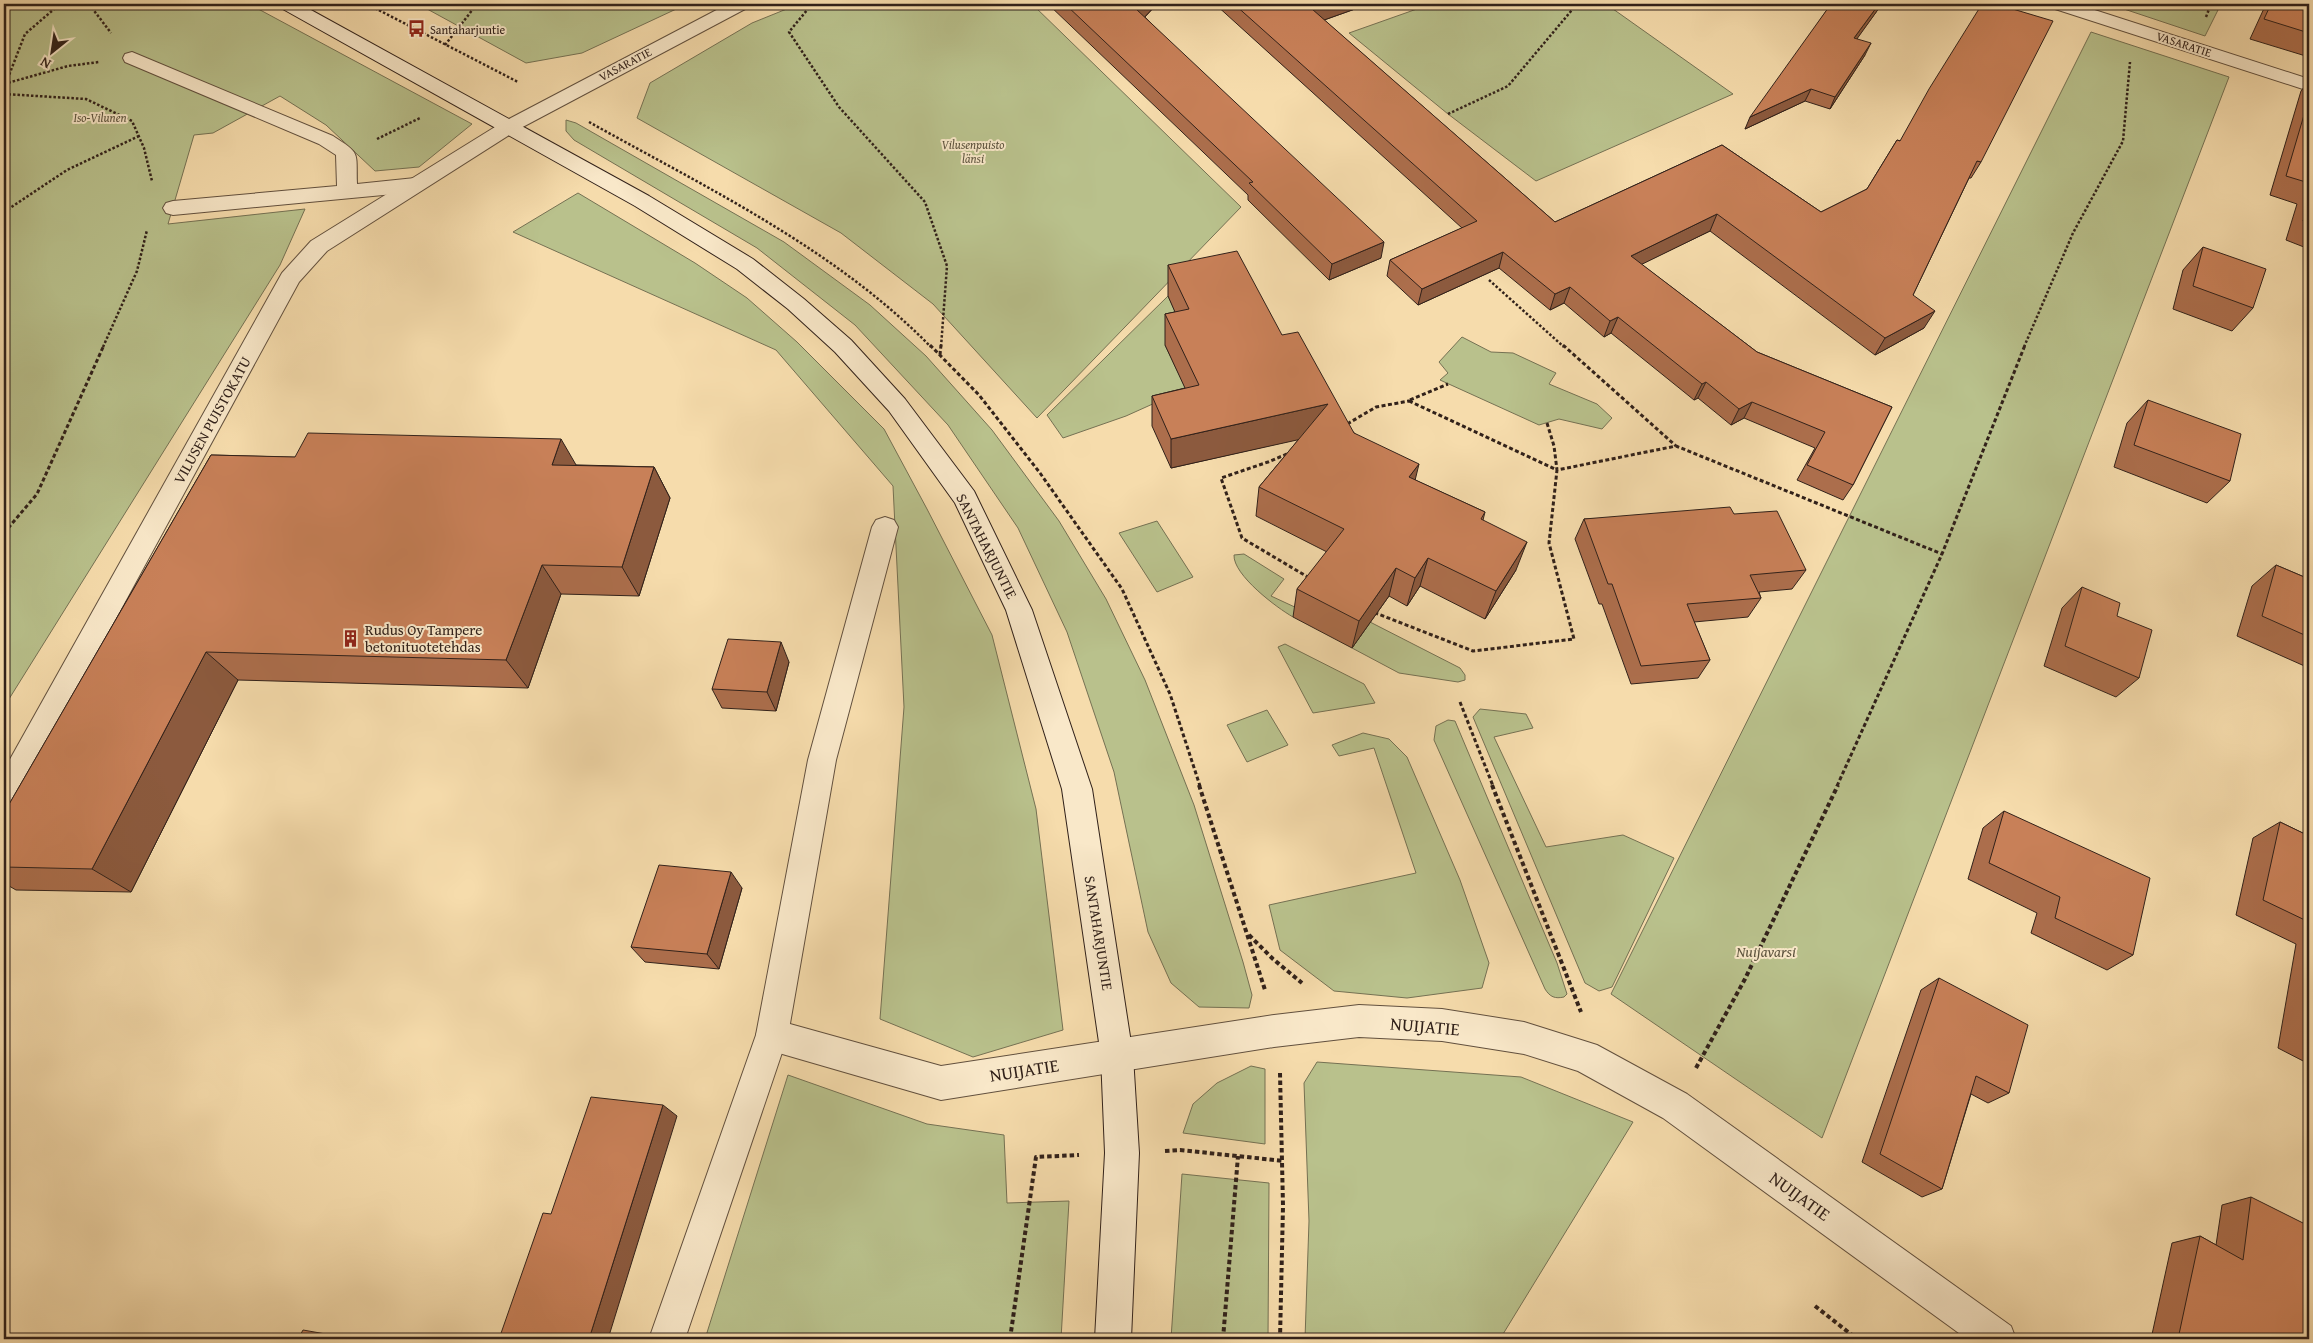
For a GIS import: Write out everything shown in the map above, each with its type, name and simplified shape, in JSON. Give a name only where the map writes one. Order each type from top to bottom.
[{"type":"street","name":"SANTAHARJUNTIE","points":[[287,4],[510,126],[703,237],[745,264],[796,304],[843,346],[897,405],[965,498],[1019,610],[1077,788],[1117,1056],[1122,1153],[1114,1339]]},
{"type":"street","name":"VASARATIE","points":[[510,126],[741,4]]},
{"type":"street","name":"VASARATIE","points":[[2058,4],[2309,85]]},
{"type":"street","points":[[132,58],[326,140],[346,153],[347,191]]},
{"type":"street","name":"VILUSEN PUISTOKATU","points":[[4,797],[290,278],[319,246],[510,126]]},
{"type":"street","points":[[173,208],[415,185]]},
{"type":"street","points":[[667,1339],[772,1036],[822,760],[885,527]]},
{"type":"street","name":"NUIJATIE","points":[[772,1036],[941,1083],[1274,1031],[1359,1021],[1442,1025],[1524,1038],[1585,1057],[1675,1106],[1998,1339]]},
{"type":"path","points":[[5,83],[25,34],[60,4]]},
{"type":"path","points":[[445,45],[477,4]]},
{"type":"path","points":[[812,4],[788,32],[839,107],[924,202],[947,266],[940,355]]},
{"type":"path","points":[[1448,114],[1508,86],[1577,4]]},
{"type":"path","points":[[1675,1106],[1750,971],[1823,817],[1942,554],[2017,364],[2073,234],[2123,140],[2130,67],[2128,26]]},
{"type":"path","points":[[5,83],[68,66],[132,58]]},
{"type":"path","points":[[4,94],[86,99],[132,121],[144,148],[155,193],[137,271],[37,494],[4,533]]},
{"type":"path","points":[[4,98],[8,94]]},
{"type":"path","points":[[346,153],[421,118]]},
{"type":"path","points":[[4,212],[67,170],[139,136]]},
{"type":"path","points":[[155,193],[173,208]]},
{"type":"path","points":[[1489,280],[1676,446],[1942,554]]},
{"type":"path","points":[[1448,384],[1409,400],[1376,407],[1320,440],[1268,462],[1221,478],[1242,538],[1355,605],[1473,651],[1574,639],[1549,543],[1556,470],[1554,446],[1547,423]]},
{"type":"path","points":[[1409,400],[1556,470],[1676,446]]},
{"type":"path","points":[[1460,702],[1581,1009],[1585,1057]]},
{"type":"path","points":[[1248,934],[1272,959],[1304,984]]},
{"type":"path","points":[[1223,1339],[1238,1156]]},
{"type":"path","points":[[1815,1306],[1857,1339]]},
{"type":"green space","name":"Iso-Vilunen","points":[[4,4],[249,4],[472,124],[419,167],[375,171],[326,125],[280,96],[213,133],[194,135],[168,224],[305,209],[280,265],[4,707]]},
{"type":"green space","points":[[418,4],[687,4],[582,53],[526,63]]},
{"type":"green space","name":"Vilusenpuisto länsi","points":[[799,4],[1032,4],[1241,207],[1037,418],[933,304],[841,233],[637,118],[650,83],[752,23]]},
{"type":"green space","points":[[1431,4],[1606,4],[1733,94],[1536,181],[1448,114],[1349,33]]},
{"type":"green space","points":[[2109,4],[2221,4],[2205,36]]},
{"type":"green space","name":"Nuijavarsi","points":[[2091,32],[2229,77],[1822,1138],[1611,994]]},
{"type":"green space","points":[[566,120],[576,123],[784,242],[870,305],[926,356],[992,430],[1059,521],[1106,599],[1145,680],[1194,805],[1252,995],[1249,1008],[1199,1007],[1171,983],[1148,932],[1114,772],[1067,632],[1018,528],[948,425],[855,325],[757,248],[574,140],[566,131]]},
{"type":"green space","points":[[578,193],[695,263],[747,298],[797,342],[884,429],[992,635],[1036,809],[1063,1030],[973,1057],[880,1019],[904,707],[893,486],[776,350],[513,232]]},
{"type":"green space","points":[[1168,296],[1188,339],[1165,345],[1186,389],[1126,416],[1063,438],[1047,415]]},
{"type":"green space","points":[[1462,337],[1491,352],[1513,353],[1556,373],[1549,384],[1597,404],[1612,418],[1602,429],[1559,419],[1539,425],[1440,380],[1448,373],[1439,362]]},
{"type":"green space","points":[[1157,521],[1193,577],[1157,592],[1119,533]]},
{"type":"green space","points":[[1244,554],[1284,579],[1271,596],[1299,609],[1293,617],[1267,599],[1241,572],[1234,555]]},
{"type":"green space","points":[[1370,622],[1460,668],[1465,675],[1465,680],[1458,682],[1399,673],[1352,648]]},
{"type":"green space","points":[[1285,644],[1364,684],[1375,703],[1313,713],[1278,647]]},
{"type":"green space","points":[[1480,709],[1526,714],[1533,728],[1494,737],[1546,847],[1623,835],[1674,858],[1612,987],[1599,991],[1585,983],[1473,717]]},
{"type":"green space","points":[[1267,710],[1288,745],[1247,762],[1227,725]]},
{"type":"green space","points":[[1448,720],[1455,721],[1557,963],[1567,994],[1564,997],[1553,997],[1545,989],[1434,740],[1436,726]]},
{"type":"green space","points":[[1363,733],[1389,739],[1407,757],[1460,880],[1489,963],[1482,988],[1407,998],[1334,991],[1280,950],[1269,905],[1416,873],[1374,748],[1339,756],[1332,745]]},
{"type":"green space","points":[[1317,1062],[1521,1077],[1633,1122],[1500,1339],[1305,1339],[1309,1221],[1304,1083]]},
{"type":"green space","points":[[1251,1066],[1265,1069],[1265,1144],[1183,1133],[1193,1104],[1217,1083]]},
{"type":"green space","points":[[788,1075],[927,1124],[1004,1135],[1007,1203],[1069,1201],[1061,1339],[705,1339]]},
{"type":"green space","points":[[1182,1174],[1269,1183],[1268,1339],[1171,1339]]},
{"type":"building","points":[[1065,4],[1141,4],[1136,9],[1384,242],[1332,264],[1249,183],[1253,182]]},
{"type":"building","points":[[1234,4],[1325,4],[1312,9],[1555,222],[1722,145],[1821,212],[1867,189],[1897,140],[1900,141],[1929,89],[1982,4],[1996,4],[2053,21],[1981,162],[1977,161],[1913,295],[1935,311],[1885,338],[1717,214],[1631,256],[1757,352],[1892,407],[1853,485],[1807,465],[1825,432],[1752,402],[1739,409],[1706,382],[1702,384],[1618,317],[1610,321],[1570,287],[1555,294],[1503,252],[1422,289],[1390,260],[1477,221]]},
{"type":"building","points":[[1831,4],[1879,4],[1854,38],[1871,43],[1835,97],[1811,89],[1750,117]]},
{"type":"building","points":[[2271,4],[2309,4],[2309,33],[2264,19]]},
{"type":"building","points":[[2309,98],[2309,183],[2286,176]]},
{"type":"building","points":[[2309,201],[2309,224],[2303,221]]},
{"type":"building","points":[[2203,247],[2266,269],[2253,308],[2193,286]]},
{"type":"building","points":[[1237,251],[1282,335],[1298,332],[1354,433],[1419,464],[1409,477],[1485,512],[1481,519],[1527,542],[1496,591],[1428,558],[1415,578],[1396,568],[1359,621],[1297,589],[1344,529],[1259,487],[1328,404],[1171,439],[1152,396],[1199,385],[1165,314],[1189,309],[1168,265]]},
{"type":"building","points":[[2148,400],[2241,434],[2230,481],[2134,445]]},
{"type":"building","name":"Rudus Oy Tampere betonituotetehdas","points":[[308,433],[561,439],[552,465],[654,467],[622,567],[542,565],[506,660],[206,652],[92,869],[4,867],[4,813],[211,455],[295,457]]},
{"type":"building","points":[[1730,507],[1734,514],[1777,511],[1806,570],[1750,575],[1761,598],[1687,604],[1710,660],[1641,666],[1612,584],[1608,584],[1584,519]]},
{"type":"building","points":[[2276,565],[2309,579],[2309,637],[2262,616]]},
{"type":"building","points":[[2082,587],[2120,603],[2117,616],[2152,630],[2139,678],[2065,646]]},
{"type":"building","points":[[728,639],[781,642],[767,692],[712,689]]},
{"type":"building","points":[[2004,811],[2150,878],[2133,955],[2055,918],[2060,897],[1989,863]]},
{"type":"building","points":[[2280,822],[2309,836],[2309,922],[2263,900]]},
{"type":"building","points":[[659,865],[731,872],[707,954],[631,947]]},
{"type":"building","points":[[1939,978],[2028,1025],[2009,1093],[1976,1076],[1942,1189],[1880,1154]]},
{"type":"building","points":[[591,1097],[663,1105],[589,1339],[499,1339],[543,1213],[551,1214]]},
{"type":"building","points":[[2251,1197],[2309,1226],[2309,1339],[2178,1339],[2200,1236],[2243,1260]]},
{"type":"building","points":[[303,1330],[354,1339],[298,1339]]},
{"type":"place","name":"Santaharjuntie","points":[[416,29]]},
{"type":"place","name":"Rudus Oy Tampere betonituotetehdas","points":[[351,638]]}]
